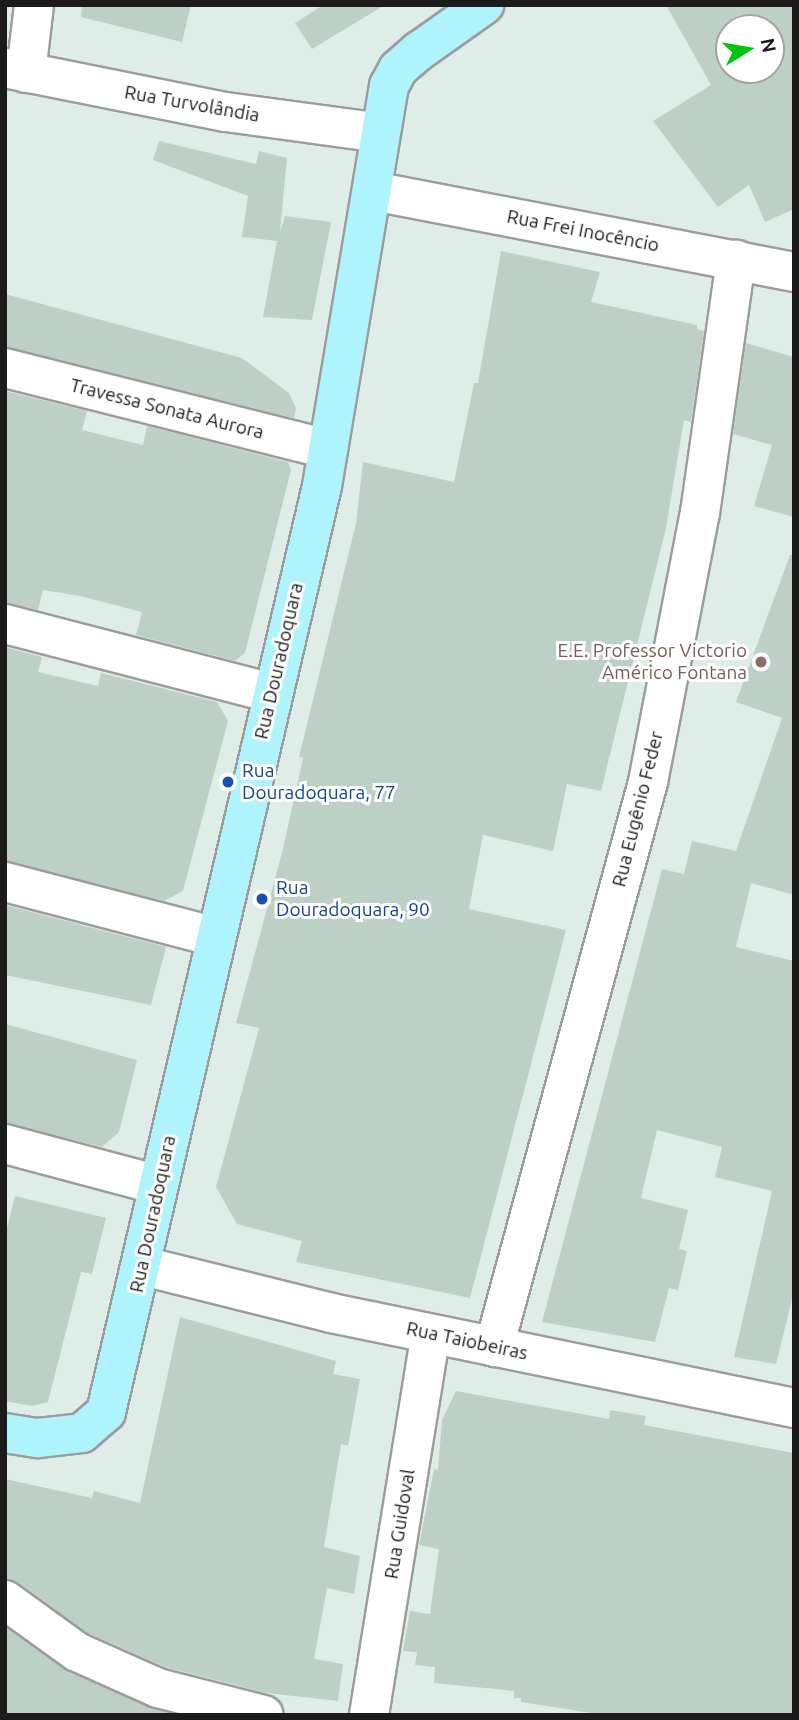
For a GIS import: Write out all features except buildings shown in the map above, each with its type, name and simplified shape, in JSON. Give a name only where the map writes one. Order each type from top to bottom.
[{"type":"main road","name":"Rua Douradoquara","points":[[5,1433],[38,1438],[82,1433],[106,1412],[143,1266],[159,1185],[328,449],[389,86],[398,69],[484,5]]},
{"type":"street","points":[[15,70],[34,5]]},
{"type":"street","name":"Rua Turvolândia","points":[[15,70],[226,112],[381,133]]},
{"type":"street","name":"Rua Frei Inocêncio","points":[[373,191],[794,272]]},
{"type":"street","name":"Rua Eugênio Feder","points":[[494,1347],[648,782],[700,513],[736,261]]},
{"type":"street","name":"Travessa Sonata Aurora","points":[[5,368],[328,449]]},
{"type":"street","points":[[5,624],[271,693]]},
{"type":"street","points":[[5,882],[216,937]]},
{"type":"street","points":[[5,1144],[159,1185]]},
{"type":"street","name":"Rua Taiobeiras","points":[[143,1266],[430,1334],[794,1408]]},
{"type":"street","name":"Rua Guidoval","points":[[369,1715],[430,1334]]},
{"type":"street","points":[[5,1600],[77,1652],[158,1688],[264,1715]]},
{"type":"place","name":"E.E. Professor Victorio Américo Fontana","points":[[761,662]]},
{"type":"place","name":"Rua Douradoquara, 77","points":[[228,782]]},
{"type":"place","name":"Rua Douradoquara, 90","points":[[262,899]]}]
